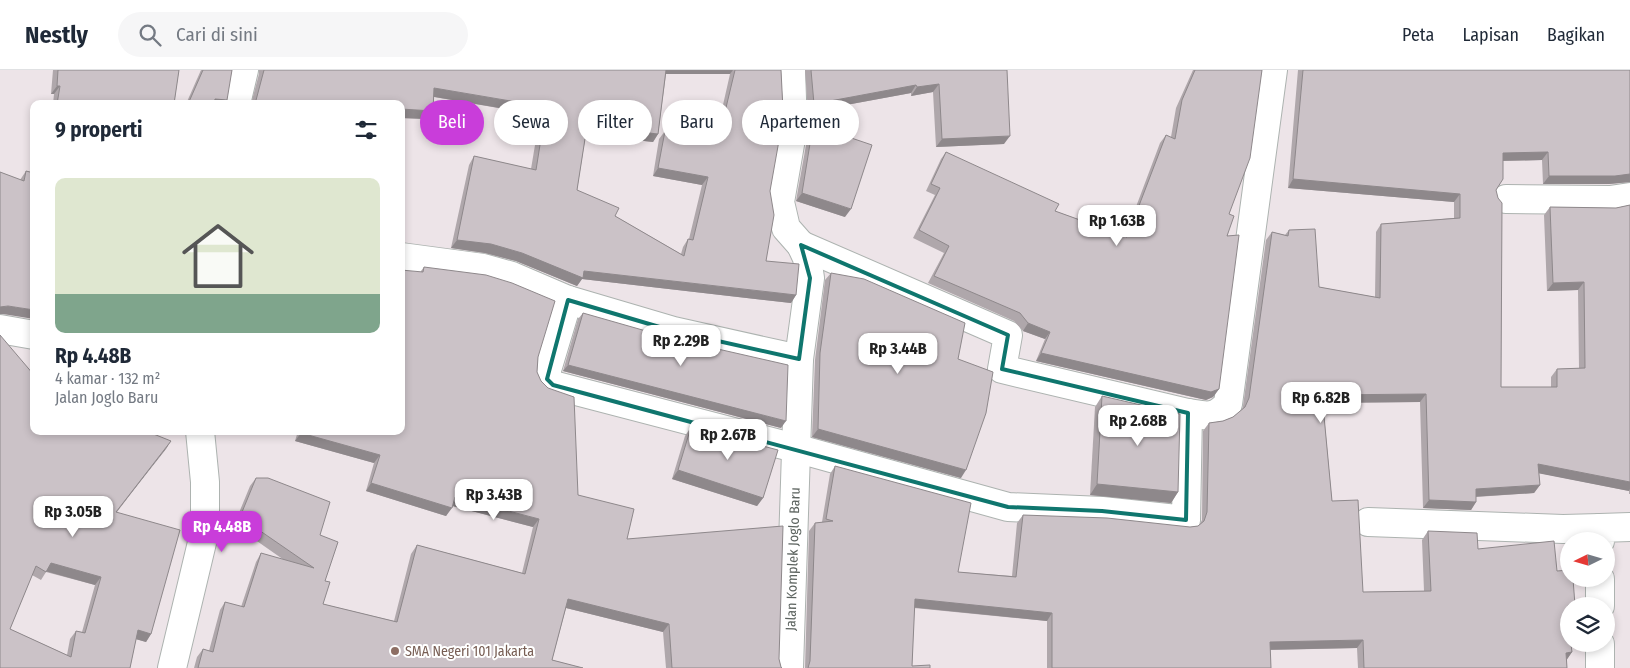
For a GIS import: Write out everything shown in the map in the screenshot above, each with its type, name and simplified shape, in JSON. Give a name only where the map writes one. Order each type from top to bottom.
[{"type":"street","points":[[237,100],[244,70]]},
{"type":"street","name":"Jalan Komplek Joglo Baru","points":[[789,668],[799,359],[810,278],[807,258],[801,245],[786,228],[780,202],[793,127],[791,70]]},
{"type":"street","points":[[801,245],[1008,335],[1002,369],[1188,413],[1206,416],[1218,414],[1228,404],[1273,70]]},
{"type":"street","points":[[1506,199],[1610,200],[1630,198]]},
{"type":"street","points":[[405,258],[483,268],[512,276],[568,300],[673,331],[799,359]]},
{"type":"street","points":[[568,300],[547,370],[548,379],[553,385],[795,448],[1008,507],[1102,511],[1186,520],[1188,413]]},
{"type":"street","points":[[0,329],[30,334]]},
{"type":"street","points":[[172,668],[205,530],[205,482],[200,435]]},
{"type":"street","points":[[1368,522],[1563,529],[1582,532]]},
{"type":"street","points":[[1611,532],[1630,527]]},
{"type":"street","points":[[1600,652],[1600,668]]},
{"type":"highlighted area","points":[[801,245],[1008,335],[1002,369],[1188,413],[1186,520],[1102,511],[1008,507],[553,385],[547,379],[568,300],[673,331],[799,359],[810,278]]},
{"type":"building","points":[[58,70],[179,70],[175,100],[58,100],[60,86],[57,86]]},
{"type":"building","points":[[203,70],[232,70],[227,100],[190,100]]},
{"type":"building","points":[[264,70],[666,70],[658,134],[652,133],[652,100],[578,100],[578,145],[584,145],[577,190],[619,208],[615,216],[684,256],[688,239],[693,240],[708,177],[658,168],[662,145],[732,145],[732,100],[728,100],[735,70],[781,70],[782,100],[742,100],[742,145],[778,145],[770,191],[774,215],[766,261],[799,264],[796,295],[584,271],[583,278],[522,253],[491,244],[457,240],[474,156],[536,170],[540,145],[568,145],[568,100],[505,100],[434,88],[433,100],[420,100],[420,110],[405,109],[405,100],[256,100]]},
{"type":"building","points":[[811,70],[1007,70],[1010,136],[942,139],[939,84],[917,87],[916,85],[835,100],[814,100]]},
{"type":"building","points":[[1195,70],[1262,70],[1250,158],[1229,214],[1234,216],[1227,236],[1239,235],[1219,389],[1211,392],[1041,353],[1050,332],[1028,323],[1020,313],[934,276],[949,246],[919,230],[940,188],[931,184],[946,152],[1059,204],[1055,211],[1127,237],[1166,135],[1175,139],[1182,100]]},
{"type":"building","points":[[1303,70],[1630,70],[1630,174],[1615,176],[1549,176],[1548,152],[1503,153],[1503,179],[1496,190],[1498,198],[1502,203],[1501,387],[1557,387],[1557,369],[1585,368],[1584,282],[1553,283],[1550,207],[1616,208],[1630,205],[1630,482],[1538,464],[1540,485],[1476,489],[1476,502],[1429,500],[1426,394],[1322,395],[1332,501],[1358,500],[1363,592],[1431,591],[1428,531],[1477,533],[1478,549],[1554,541],[1557,571],[1560,571],[1560,588],[1574,588],[1574,597],[1560,597],[1560,652],[1572,652],[1566,653],[1567,668],[1364,668],[1363,640],[1270,642],[1271,668],[1052,668],[1052,613],[915,599],[912,666],[930,665],[930,668],[808,668],[810,661],[815,523],[833,521],[826,519],[835,466],[971,503],[958,572],[1016,577],[1023,515],[1107,518],[1190,527],[1198,526],[1204,521],[1207,512],[1209,423],[1233,417],[1245,407],[1249,398],[1272,232],[1288,236],[1289,230],[1315,229],[1319,287],[1380,298],[1381,224],[1460,218],[1460,194],[1293,179]]},
{"type":"building","points":[[859,141],[872,145],[851,209],[802,193],[810,145],[859,145]]},
{"type":"building","points":[[26,171],[30,172],[30,309],[8,306],[0,307],[0,172],[24,181]]},
{"type":"building","points":[[424,267],[486,275],[512,283],[555,301],[538,357],[537,372],[541,381],[548,388],[574,397],[578,495],[634,509],[627,539],[783,526],[779,659],[782,668],[672,668],[669,624],[568,599],[552,660],[583,668],[198,668],[203,649],[213,652],[225,602],[244,607],[261,553],[314,568],[240,517],[256,478],[268,478],[330,502],[320,535],[338,542],[325,581],[330,582],[323,604],[397,622],[417,545],[525,574],[539,519],[455,497],[452,508],[371,483],[380,455],[308,435],[405,435],[405,270],[423,272]]},
{"type":"building","points":[[831,273],[864,279],[965,323],[958,359],[993,372],[986,413],[966,470],[818,429],[820,353]]},
{"type":"building","points":[[583,313],[674,339],[788,365],[786,421],[568,365]]},
{"type":"building","points":[[0,335],[30,370],[30,435],[156,435],[171,441],[116,512],[180,530],[151,634],[138,630],[130,668],[0,668]],"holes":[[[51,563],[101,577],[85,633],[76,631],[71,657],[10,629],[36,566],[46,572]]]},
{"type":"building","points":[[1102,396],[1180,414],[1178,492],[1097,484]]},
{"type":"building","points":[[691,427],[778,450],[763,498],[678,470]]},
{"type":"place","name":"SMA Negeri 101 Jakarta","points":[[395,651]]}]
